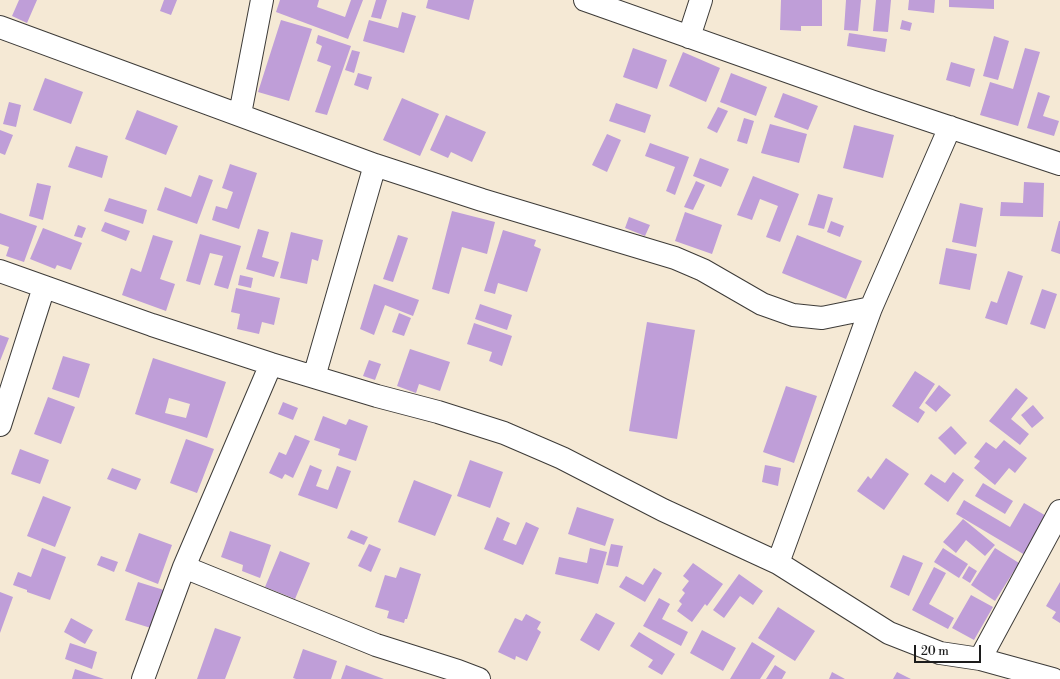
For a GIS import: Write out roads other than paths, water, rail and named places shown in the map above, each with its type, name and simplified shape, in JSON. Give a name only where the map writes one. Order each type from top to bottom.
[{"type":"street","points":[[240,114],[262,0]]},
{"type":"street","points":[[585,0],[870,101],[1060,164]]},
{"type":"street","points":[[689,37],[701,0]]},
{"type":"street","points":[[0,26],[376,165],[482,200],[675,258],[703,270],[762,304],[794,315],[822,318],[871,308]]},
{"type":"street","points":[[778,563],[871,308],[950,127]]},
{"type":"street","points":[[314,377],[376,165]]},
{"type":"street","points":[[0,271],[271,364],[377,396],[438,412],[504,433],[562,458],[663,510],[778,563],[889,633],[940,652],[980,659],[1053,679]]},
{"type":"street","points":[[0,425],[44,287]]},
{"type":"street","points":[[143,679],[184,567],[271,364]]},
{"type":"street","points":[[980,659],[1060,511]]},
{"type":"street","points":[[184,567],[376,645],[479,679]]}]
